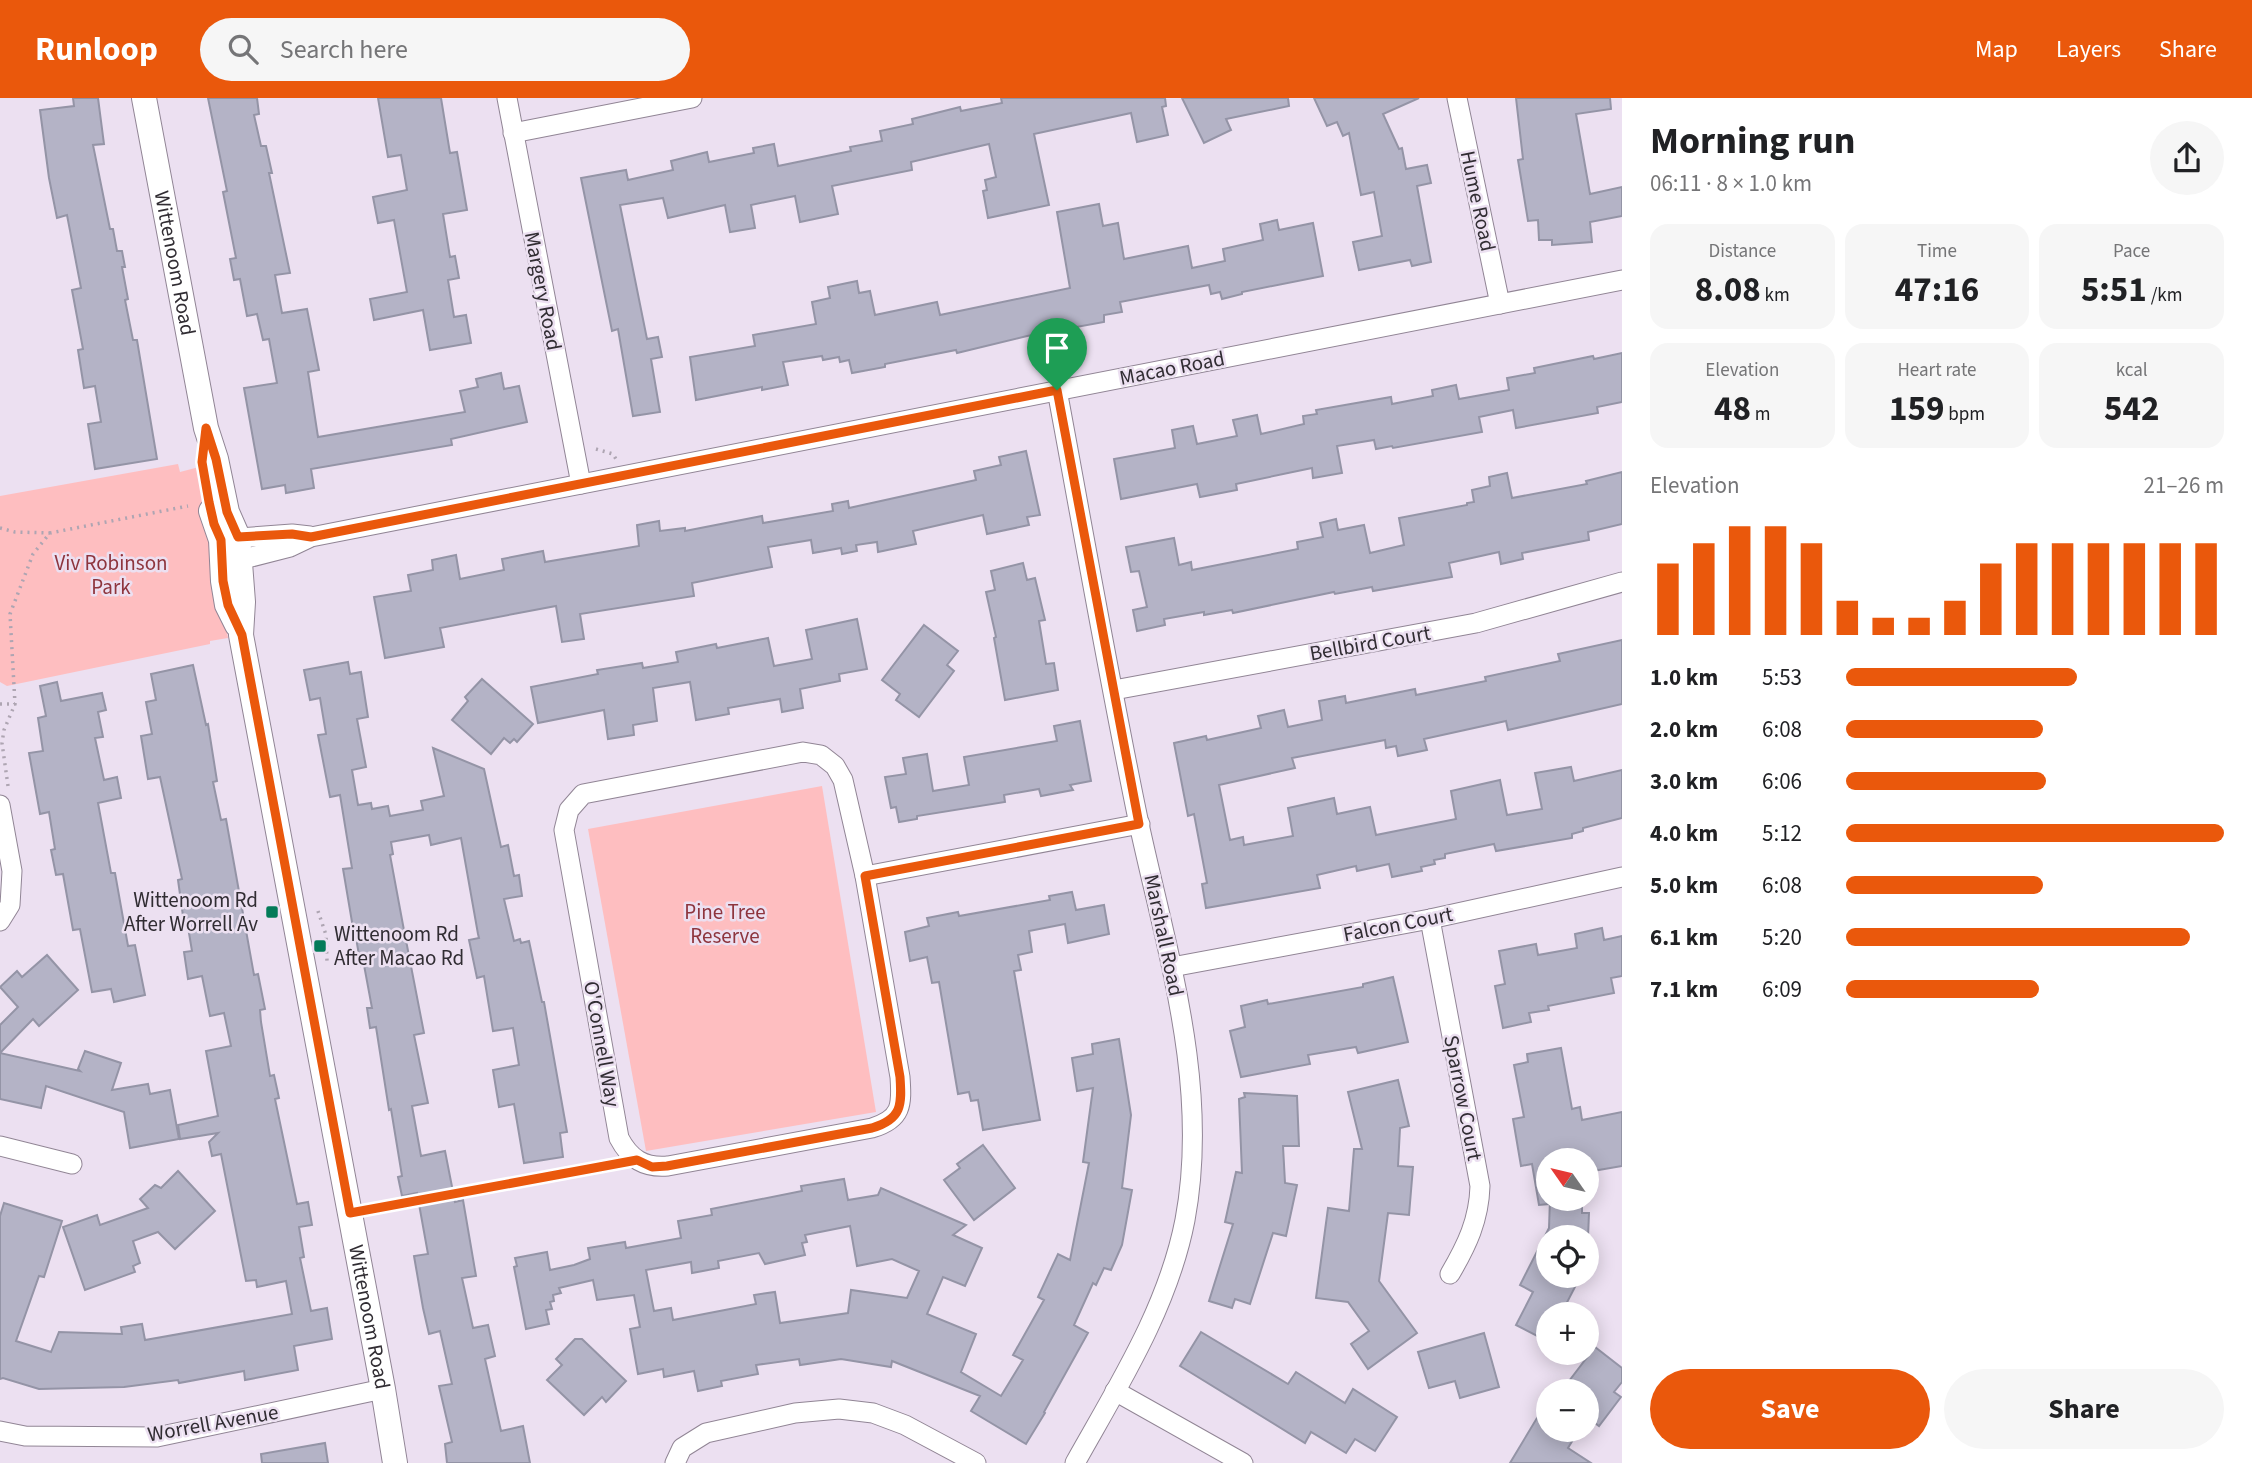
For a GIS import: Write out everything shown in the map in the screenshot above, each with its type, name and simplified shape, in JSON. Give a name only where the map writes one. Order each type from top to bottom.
[{"type":"street","name":"Wittenoom Road","points":[[144,98],[206,428],[216,459],[227,512],[231,550],[223,581],[228,605],[242,635],[395,1463]]},
{"type":"street","name":"Margery Road","points":[[507,98],[580,484]]},
{"type":"street","points":[[513,133],[692,98]]},
{"type":"street","name":"Hume Road","points":[[1457,98],[1500,304]]},
{"type":"street","name":"Macao Road","points":[[231,550],[292,534],[311,537],[1622,280]]},
{"type":"street","name":"Marshall Road","points":[[1057,390],[1139,824],[1172,967],[1191,1082],[1194,1125],[1185,1219],[1173,1270],[1151,1324],[1075,1463]]},
{"type":"street","name":"Wittenoom Road","points":[[206,428],[202,462],[209,502],[214,524],[231,550]]},
{"type":"street","name":"Bellbird Court","points":[[1114,690],[1476,623],[1622,582]]},
{"type":"street","name":"O'Connell Way","points":[[803,752],[821,755],[835,765],[843,780],[865,876],[900,1077],[902,1098],[897,1114],[884,1125],[872,1128],[667,1166],[652,1167],[637,1160],[624,1148],[619,1138],[564,830],[569,810],[583,794],[803,752]]},
{"type":"street","points":[[0,805],[12,871],[10,905],[0,921]]},
{"type":"street","points":[[865,876],[1139,824]]},
{"type":"street","name":"Falcon Court","points":[[1172,967],[1430,919],[1622,877]]},
{"type":"street","name":"Sparrow Court","points":[[1430,919],[1480,1186],[1473,1229],[1450,1273]]},
{"type":"street","points":[[0,1146],[72,1164]]},
{"type":"street","name":"Worrell Avenue","points":[[0,1431],[25,1436],[157,1437],[383,1389]]},
{"type":"street","points":[[1115,1391],[1243,1463]]},
{"type":"street","points":[[675,1463],[682,1448],[706,1433],[795,1413],[839,1409],[873,1413],[905,1425],[976,1463]]},
{"type":"path","points":[[0,527],[15,532],[50,533],[209,502]]},
{"type":"path","points":[[0,704],[15,704],[10,614],[33,554],[50,533]]},
{"type":"path","points":[[350,1213],[637,1160]]},
{"type":"green space","name":"Viv Robinson Park","points":[[178,464],[180,472],[199,467],[228,638],[7,686],[0,682],[0,496]]},
{"type":"green space","name":"Pine Tree Reserve","points":[[822,786],[876,1112],[646,1151],[588,829]]},
{"type":"building","points":[[73,98],[98,98],[104,144],[93,145],[110,229],[113,229],[117,251],[122,251],[128,299],[125,300],[133,340],[137,340],[157,459],[95,469],[88,424],[101,422],[95,386],[84,388],[78,350],[83,349],[72,290],[81,288],[67,215],[57,218],[40,110],[74,106]]},
{"type":"building","points":[[208,98],[257,98],[259,114],[254,115],[261,146],[266,146],[290,273],[275,275],[282,313],[307,309],[319,370],[308,372],[318,437],[465,412],[460,391],[478,387],[476,379],[501,373],[504,389],[519,386],[527,422],[451,439],[452,445],[311,469],[314,488],[286,493],[285,485],[262,489],[244,388],[277,383],[269,339],[263,340],[257,314],[247,316],[240,279],[234,280],[230,259],[236,258],[223,192],[227,191]]},
{"type":"building","points":[[378,98],[441,98],[450,153],[457,152],[467,210],[443,214],[450,257],[455,256],[459,278],[448,280],[454,317],[466,315],[471,343],[430,350],[423,310],[374,320],[370,299],[407,292],[394,220],[378,223],[373,197],[407,190],[401,155],[388,157]]},
{"type":"building","points":[[1001,98],[1165,98],[1166,106],[1162,107],[1168,135],[1137,142],[1131,113],[1034,134],[1049,205],[988,218],[983,191],[987,190],[985,180],[996,177],[989,144],[911,162],[912,170],[832,186],[838,214],[800,222],[795,196],[751,205],[755,228],[730,232],[725,205],[668,218],[663,198],[620,205],[647,339],[658,337],[662,357],[651,359],[660,412],[633,416],[618,329],[612,331],[581,178],[626,170],[628,180],[673,170],[671,161],[707,152],[709,162],[754,153],[753,148],[774,144],[778,166],[851,151],[850,147],[882,141],[880,131],[913,124],[912,119],[960,107],[961,111],[1002,103]]},
{"type":"building","points":[[1182,98],[1288,98],[1289,106],[1226,119],[1231,130],[1204,143]]},
{"type":"building","points":[[1314,98],[1419,98],[1383,114],[1399,149],[1402,148],[1406,169],[1427,165],[1431,183],[1417,186],[1431,262],[1412,266],[1410,260],[1359,270],[1353,242],[1382,236],[1374,192],[1361,195],[1349,133],[1343,136],[1337,122],[1327,126]]},
{"type":"building","points":[[1516,98],[1610,98],[1611,109],[1576,114],[1590,194],[1622,187],[1622,216],[1590,222],[1592,242],[1552,245],[1552,240],[1539,240],[1538,220],[1528,221],[1518,160],[1523,159]]},
{"type":"building","points":[[1099,204],[1103,226],[1118,223],[1124,259],[1188,246],[1192,268],[1225,261],[1223,249],[1263,240],[1260,224],[1277,220],[1279,230],[1313,223],[1323,276],[1242,292],[1222,299],[1220,292],[1211,294],[1209,285],[1120,302],[1122,312],[1104,315],[1104,322],[1027,336],[957,353],[956,350],[885,364],[885,367],[852,373],[849,360],[840,362],[839,357],[823,360],[822,356],[783,362],[788,385],[762,390],[762,387],[696,400],[690,357],[755,346],[753,335],[816,324],[812,302],[830,298],[828,287],[857,281],[859,293],[870,291],[875,315],[937,302],[940,315],[1070,288],[1057,212]]},
{"type":"building","points":[[1622,353],[1622,402],[1597,407],[1598,413],[1516,428],[1513,410],[1479,417],[1482,432],[1393,448],[1376,449],[1374,440],[1337,446],[1342,473],[1313,478],[1312,468],[1236,484],[1237,490],[1200,497],[1197,484],[1121,499],[1114,459],[1175,448],[1172,430],[1193,426],[1197,444],[1237,436],[1233,420],[1257,415],[1261,434],[1304,424],[1303,416],[1317,414],[1316,410],[1391,397],[1392,404],[1433,396],[1432,390],[1456,385],[1459,399],[1509,390],[1507,378],[1535,373],[1534,368]]},
{"type":"building","points":[[1026,451],[1040,515],[1027,517],[1029,525],[987,534],[983,515],[913,531],[916,544],[878,552],[877,542],[856,545],[857,551],[842,554],[841,548],[813,553],[811,540],[768,547],[772,567],[692,583],[694,596],[580,614],[584,639],[562,642],[556,606],[440,628],[444,647],[385,658],[374,597],[411,591],[408,575],[433,570],[432,560],[456,555],[460,579],[504,570],[502,559],[543,551],[545,562],[639,546],[637,525],[659,521],[660,531],[685,528],[685,531],[762,516],[763,523],[833,511],[832,504],[848,501],[849,508],[976,480],[974,471],[1001,465],[999,457]]},
{"type":"building","points":[[1622,472],[1622,524],[1588,532],[1589,540],[1522,553],[1523,559],[1501,564],[1499,552],[1449,563],[1452,577],[1373,591],[1372,587],[1335,594],[1334,592],[1233,613],[1232,610],[1204,615],[1204,612],[1164,619],[1165,625],[1137,631],[1133,610],[1147,607],[1139,571],[1131,572],[1126,547],[1174,538],[1179,565],[1191,562],[1192,570],[1298,549],[1297,542],[1323,537],[1320,523],[1336,519],[1338,530],[1364,525],[1370,553],[1404,545],[1399,518],[1474,502],[1472,490],[1490,486],[1489,477],[1507,473],[1512,498],[1587,484],[1586,481]]},
{"type":"building","points":[[1023,563],[1027,580],[1035,578],[1045,620],[1039,621],[1046,664],[1054,663],[1058,690],[1005,700],[986,592],[995,590],[991,571]]},
{"type":"building","points":[[857,619],[867,669],[839,674],[840,681],[800,689],[803,708],[782,712],[780,699],[728,708],[729,714],[696,720],[690,682],[653,688],[657,721],[633,725],[634,735],[608,739],[604,710],[538,723],[531,687],[598,674],[597,670],[642,663],[643,668],[678,662],[676,652],[716,644],[717,648],[768,638],[774,666],[812,659],[806,630]]},
{"type":"building","points":[[924,625],[958,651],[947,665],[954,671],[919,717],[896,700],[900,694],[882,680]]},
{"type":"building","points":[[1622,640],[1622,704],[1508,730],[1506,721],[1424,739],[1427,750],[1398,756],[1396,746],[1386,748],[1385,740],[1292,758],[1295,768],[1219,785],[1230,840],[1243,837],[1244,845],[1293,836],[1288,808],[1334,798],[1337,814],[1370,807],[1376,835],[1456,819],[1451,791],[1500,780],[1507,815],[1542,809],[1535,773],[1571,767],[1574,781],[1622,770],[1622,818],[1583,828],[1583,831],[1572,834],[1572,838],[1496,851],[1494,844],[1445,854],[1445,858],[1434,860],[1435,864],[1421,867],[1422,871],[1392,877],[1389,864],[1357,871],[1356,866],[1317,875],[1320,888],[1206,908],[1202,884],[1207,883],[1194,814],[1188,816],[1174,743],[1206,736],[1207,740],[1261,728],[1258,716],[1284,710],[1288,727],[1322,720],[1319,701],[1345,696],[1346,703],[1415,689],[1416,695],[1486,681],[1485,677],[1560,661],[1558,654]]},
{"type":"building","points":[[348,662],[350,674],[361,672],[368,717],[357,719],[366,767],[352,770],[358,805],[371,803],[372,809],[388,806],[390,816],[423,810],[421,801],[444,796],[433,748],[484,769],[501,847],[508,845],[514,876],[519,875],[522,896],[504,899],[514,941],[529,941],[544,1002],[567,1132],[560,1133],[563,1157],[524,1163],[514,1104],[499,1107],[493,1070],[519,1065],[513,1028],[493,1031],[484,976],[477,978],[469,940],[479,938],[461,838],[431,845],[429,835],[391,842],[393,854],[390,855],[424,1033],[414,1035],[428,1103],[412,1106],[421,1156],[445,1151],[455,1202],[463,1200],[476,1276],[462,1278],[473,1328],[488,1325],[495,1356],[485,1359],[501,1431],[523,1426],[530,1463],[447,1463],[445,1444],[452,1442],[439,1386],[452,1384],[440,1331],[429,1334],[423,1308],[414,1256],[428,1254],[417,1193],[402,1196],[398,1177],[402,1176],[391,1109],[389,1110],[376,1027],[370,1028],[367,1008],[372,1008],[364,965],[361,966],[353,928],[343,869],[352,868],[340,795],[330,797],[318,735],[326,734],[320,698],[310,700],[304,670]]},
{"type":"building","points":[[193,665],[206,725],[208,724],[217,781],[213,782],[221,820],[226,819],[254,975],[258,974],[265,1009],[260,1010],[261,1022],[270,1076],[274,1075],[279,1098],[275,1099],[297,1204],[308,1202],[312,1225],[299,1227],[304,1257],[300,1258],[311,1311],[327,1308],[332,1339],[294,1346],[298,1370],[245,1380],[244,1371],[179,1383],[178,1380],[124,1387],[39,1389],[0,1379],[0,1216],[4,1203],[62,1221],[44,1277],[39,1276],[16,1341],[51,1352],[59,1332],[122,1334],[121,1327],[142,1324],[145,1340],[292,1314],[286,1281],[257,1287],[256,1280],[246,1281],[221,1154],[212,1156],[209,1142],[218,1133],[180,1139],[178,1125],[218,1116],[206,1051],[231,1046],[224,1013],[210,1016],[202,976],[188,979],[184,952],[192,951],[178,880],[182,879],[160,777],[148,779],[141,736],[152,734],[146,702],[156,700],[151,674]]},
{"type":"building","points":[[482,679],[533,724],[517,742],[514,739],[510,743],[504,738],[491,754],[452,720],[468,701],[465,697]]},
{"type":"building","points":[[57,682],[61,701],[102,693],[106,710],[98,712],[103,737],[95,738],[104,780],[117,777],[121,798],[98,803],[111,873],[115,873],[128,946],[135,945],[145,995],[114,1002],[111,989],[92,992],[80,929],[73,930],[63,874],[56,875],[51,850],[55,849],[49,812],[40,814],[29,753],[43,751],[38,718],[46,716],[40,686]]},
{"type":"building","points":[[1080,721],[1091,781],[1070,785],[1073,790],[1041,796],[1039,789],[1004,795],[1005,802],[917,816],[917,819],[899,822],[896,807],[891,808],[885,777],[906,774],[903,758],[927,754],[933,791],[969,785],[964,757],[1057,741],[1054,726]]},
{"type":"building","points":[[1072,892],[1076,910],[1104,905],[1109,934],[1068,943],[1065,924],[1029,931],[1032,952],[1018,955],[1021,970],[1014,971],[1040,1120],[983,1130],[978,1100],[971,1101],[969,1092],[958,1094],[939,982],[932,983],[927,957],[910,961],[905,932],[929,926],[927,918],[958,912],[959,916],[1050,900],[1049,896]]},
{"type":"building","points":[[1602,928],[1604,940],[1622,936],[1622,976],[1611,978],[1614,993],[1548,1006],[1549,1010],[1529,1013],[1531,1022],[1503,1028],[1495,986],[1505,984],[1499,951],[1536,944],[1538,955],[1577,948],[1575,934]]},
{"type":"building","points":[[47,955],[78,990],[39,1026],[33,1019],[0,1053],[0,1025],[18,1007],[0,987],[17,971],[22,977]]},
{"type":"building","points":[[1393,977],[1408,1042],[1358,1053],[1356,1047],[1308,1055],[1310,1064],[1241,1077],[1230,1031],[1245,1027],[1241,1006],[1267,1000],[1268,1004],[1363,987],[1363,984]]},
{"type":"building","points":[[1119,1039],[1131,1115],[1122,1188],[1132,1190],[1122,1245],[1111,1270],[1104,1268],[1096,1285],[1093,1283],[1074,1325],[1088,1333],[1026,1444],[971,1411],[980,1396],[892,1361],[891,1367],[841,1359],[800,1365],[799,1359],[756,1365],[758,1374],[721,1381],[722,1386],[698,1391],[694,1371],[664,1377],[663,1369],[638,1374],[630,1329],[640,1327],[634,1295],[597,1300],[593,1280],[559,1288],[561,1293],[553,1295],[554,1301],[550,1302],[552,1309],[546,1310],[549,1324],[526,1329],[514,1267],[517,1266],[515,1258],[547,1252],[550,1270],[574,1265],[590,1259],[588,1248],[625,1242],[626,1248],[681,1238],[678,1221],[712,1215],[711,1209],[802,1191],[801,1186],[844,1179],[848,1200],[878,1195],[881,1188],[966,1225],[953,1235],[982,1248],[965,1286],[943,1277],[927,1314],[976,1334],[961,1372],[1001,1396],[1023,1360],[1013,1355],[1044,1300],[1038,1297],[1058,1254],[1070,1260],[1089,1163],[1083,1162],[1093,1088],[1077,1091],[1072,1058],[1093,1054],[1092,1044]],"holes":[[[850,1226],[857,1266],[892,1259],[919,1271],[907,1298],[851,1290],[848,1313],[780,1323],[775,1292],[754,1295],[756,1304],[673,1320],[671,1308],[654,1311],[646,1270],[691,1262],[692,1273],[719,1268],[718,1261],[759,1253],[765,1264],[805,1255],[802,1243],[807,1242],[805,1235]]]},
{"type":"building","points":[[1561,1048],[1572,1109],[1580,1107],[1582,1120],[1622,1112],[1622,1166],[1600,1170],[1600,1148],[1536,1148],[1536,1187],[1532,1164],[1521,1166],[1513,1119],[1524,1117],[1514,1065],[1528,1062],[1527,1054]]},
{"type":"building","points":[[85,1051],[121,1063],[112,1090],[148,1084],[150,1094],[170,1090],[179,1139],[130,1148],[124,1112],[46,1086],[41,1108],[0,1099],[0,1053],[80,1071],[78,1069]]},
{"type":"building","points":[[1398,1080],[1409,1126],[1400,1128],[1398,1166],[1413,1167],[1409,1215],[1388,1213],[1379,1281],[1417,1333],[1368,1369],[1351,1344],[1369,1331],[1348,1302],[1316,1298],[1328,1208],[1349,1211],[1354,1149],[1362,1149],[1348,1092]]},
{"type":"building","points":[[1244,1093],[1297,1096],[1299,1146],[1283,1146],[1285,1183],[1297,1185],[1286,1236],[1273,1233],[1250,1304],[1235,1299],[1232,1308],[1209,1301],[1233,1224],[1225,1222],[1236,1172],[1242,1173],[1239,1099],[1245,1097]]},
{"type":"building","points":[[983,1145],[1015,1188],[974,1220],[944,1180],[960,1168],[957,1164]]},
{"type":"building","points":[[178,1171],[215,1211],[175,1249],[158,1232],[133,1241],[140,1263],[133,1266],[135,1272],[85,1290],[63,1227],[97,1215],[100,1225],[148,1208],[140,1199],[155,1185],[161,1188]]},
{"type":"building","points":[[1550,1211],[1589,1213],[1588,1225],[1549,1225]]},
{"type":"building","points":[[1536,1254],[1536,1288],[1574,1288],[1567,1302],[1536,1302],[1536,1335],[1516,1325],[1533,1292],[1520,1285]]},
{"type":"building","points":[[1201,1332],[1288,1384],[1296,1372],[1345,1403],[1353,1389],[1397,1417],[1375,1451],[1355,1439],[1346,1453],[1311,1432],[1305,1443],[1180,1366]]},
{"type":"building","points":[[1484,1333],[1499,1387],[1460,1398],[1455,1381],[1429,1388],[1418,1352]]},
{"type":"building","points":[[575,1339],[582,1339],[626,1381],[606,1402],[602,1397],[584,1415],[547,1380],[562,1365],[556,1359]]},
{"type":"building","points":[[1599,1350],[1622,1368],[1622,1382],[1614,1392],[1621,1397],[1599,1426],[1599,1379],[1571,1379],[1581,1365],[1599,1365]]},
{"type":"building","points":[[1536,1420],[1536,1442],[1572,1442],[1568,1448],[1591,1463],[1510,1463]]},
{"type":"building","points":[[325,1443],[328,1463],[262,1463],[261,1454]]},
{"type":"place","name":"Wittenoom Rd After Worrell Av","points":[[272,912]]},
{"type":"place","name":"Wittenoom Rd After Macao Rd","points":[[320,946]]},
{"type":"route","points":[[1057,390],[1139,824],[865,876],[900,1077],[902,1098],[897,1114],[884,1125],[872,1128],[667,1166],[652,1167],[637,1160],[350,1213],[242,635],[228,605],[223,581],[221,540],[214,524],[202,462],[206,428],[216,459],[227,512],[238,537],[292,534],[311,537],[1057,390]]}]
